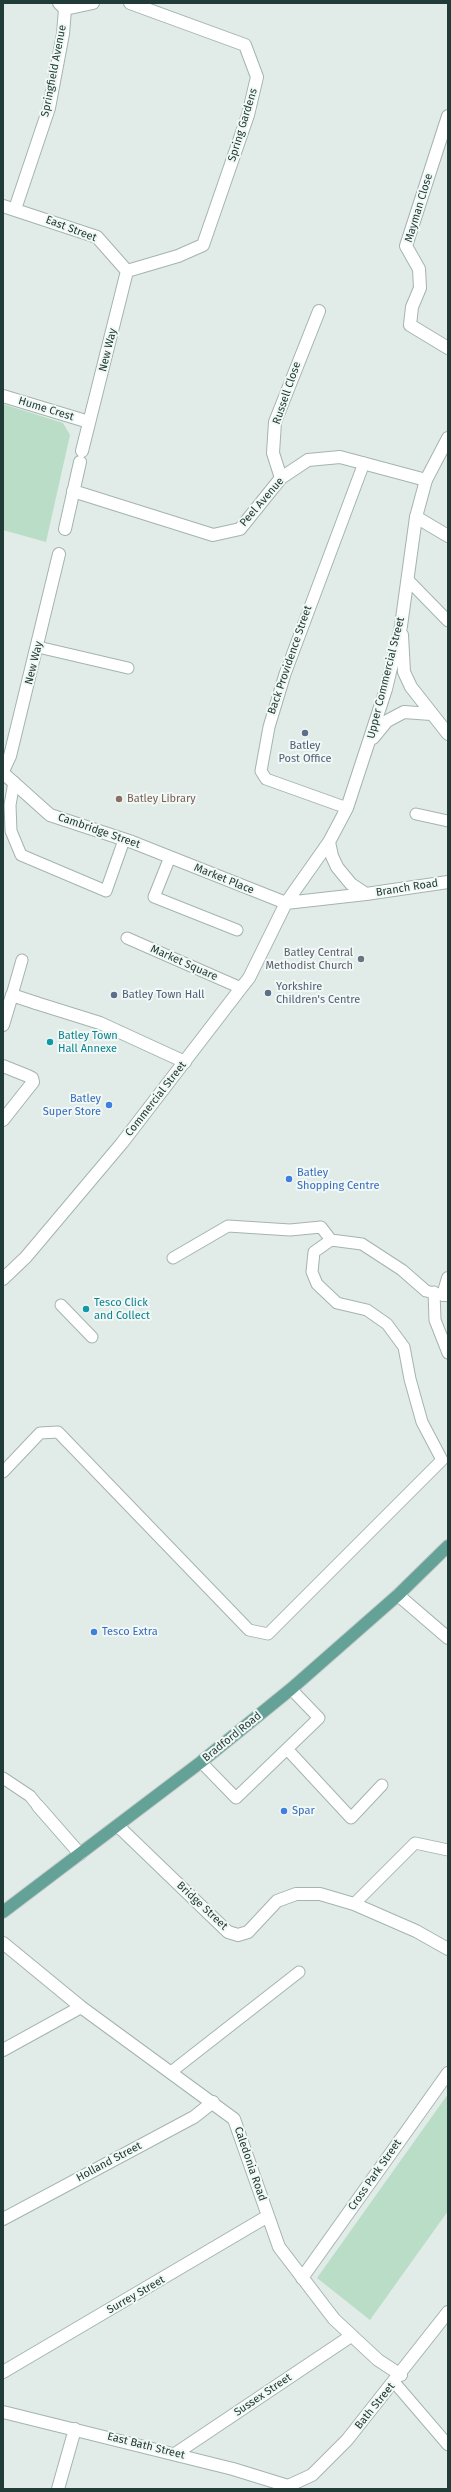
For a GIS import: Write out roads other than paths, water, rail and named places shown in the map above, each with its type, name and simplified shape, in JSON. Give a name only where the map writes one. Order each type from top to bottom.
[{"type":"main road","name":"Bradford Road","points":[[3,1912],[201,1762],[291,1689],[398,1595],[448,1546]]},
{"type":"street","points":[[62,6],[93,3]]},
{"type":"street","name":"Spring Gardens","points":[[127,271],[178,256],[203,245],[248,115],[257,77],[245,45],[130,3]]},
{"type":"street","name":"Springfield Avenue","points":[[9,207],[49,108],[63,34],[62,6]]},
{"type":"street","name":"Mayman Close","points":[[448,116],[406,246],[419,269],[420,288],[412,307],[410,325],[448,348]]},
{"type":"street","name":"East Street","points":[[9,207],[97,237],[127,271]]},
{"type":"street","name":"New Way","points":[[65,529],[89,422],[127,271]]},
{"type":"street","name":"Russell Close","points":[[281,478],[273,453],[275,422],[320,311]]},
{"type":"street","name":"Hume Crest","points":[[3,396],[89,422]]},
{"type":"street","name":"Upper Commercial Street","points":[[286,903],[329,842],[347,808],[370,742],[401,626],[409,581],[416,517],[426,480],[448,438]]},
{"type":"street","name":"Peel Avenue","points":[[73,491],[213,535],[240,529],[281,478],[308,460],[340,457],[426,480]]},
{"type":"street","points":[[416,517],[448,536]]},
{"type":"street","name":"New Way","points":[[3,772],[10,756],[38,647],[59,554]]},
{"type":"street","points":[[401,626],[404,672],[411,687],[448,734]]},
{"type":"street","points":[[370,742],[387,721],[404,712],[431,714]]},
{"type":"street","name":"Cambridge Street","points":[[3,772],[50,815],[166,856]]},
{"type":"street","name":"Branch Road","points":[[329,842],[332,856],[337,867],[351,884],[366,894]]},
{"type":"street","name":"Market Place","points":[[166,856],[286,903]]},
{"type":"street","name":"Branch Road","points":[[286,903],[366,894],[448,882]]},
{"type":"street","name":"Commercial Street","points":[[3,1279],[26,1257],[117,1149],[249,978],[286,903]]},
{"type":"street","points":[[3,1025],[12,995],[100,1023],[185,1062]]},
{"type":"street","points":[[3,1066],[32,1078],[33,1082],[3,1120]]},
{"type":"street","points":[[442,1294],[448,1278]]},
{"type":"street","points":[[398,1595],[448,1638]]},
{"type":"street","points":[[38,1806],[80,1854]]},
{"type":"street","name":"Bridge Street","points":[[118,1826],[228,1932],[238,1935],[248,1932],[277,1901],[296,1894],[320,1894],[354,1904],[416,1931],[448,1948]]},
{"type":"street","name":"Caledonia Road","points":[[3,1943],[81,2007],[213,2102],[234,2119],[279,2247],[334,2319],[398,2379]]},
{"type":"street","points":[[3,2050],[81,2007]]},
{"type":"street","name":"Cross Park Street","points":[[302,2278],[448,2073]]},
{"type":"street","name":"Holland Street","points":[[3,2219],[194,2117],[213,2102]]},
{"type":"street","name":"Surrey Street","points":[[3,2372],[268,2216]]},
{"type":"street","name":"Bath Street","points":[[288,2486],[312,2475],[347,2440],[398,2379],[448,2312]]},
{"type":"street","name":"Sussex Street","points":[[175,2454],[351,2336]]},
{"type":"street","name":"East Bath Street","points":[[3,2412],[234,2469],[288,2486]]},
{"type":"street","points":[[58,2489],[75,2429]]},
{"type":"lane","name":"Back Providence Street","points":[[347,808],[266,779],[261,771],[268,727],[285,674],[364,463]]},
{"type":"lane","points":[[409,581],[448,621]]},
{"type":"lane","points":[[38,647],[128,668]]},
{"type":"lane","points":[[14,782],[10,805],[11,831],[21,855],[106,891],[124,840]]},
{"type":"lane","points":[[416,814],[448,820]]},
{"type":"lane","points":[[166,856],[154,897],[237,930]]},
{"type":"lane","name":"Market Square","points":[[128,938],[241,988]]},
{"type":"lane","points":[[12,995],[22,960]]},
{"type":"lane","points":[[173,1258],[228,1226],[290,1230],[321,1227],[332,1240]]},
{"type":"lane","points":[[3,1472],[40,1433],[58,1432],[248,1630],[268,1634],[442,1460],[422,1422],[410,1379],[404,1347],[388,1324],[367,1310],[337,1303],[317,1284],[312,1272],[314,1252],[332,1240],[362,1244],[402,1270],[426,1291],[442,1294],[435,1320],[448,1352]]},
{"type":"lane","points":[[61,1305],[92,1337]]},
{"type":"lane","points":[[201,1762],[236,1798],[319,1718],[291,1689]]},
{"type":"lane","points":[[287,1748],[351,1818],[382,1785]]},
{"type":"lane","points":[[3,1778],[30,1796],[38,1806]]},
{"type":"lane","points":[[354,1904],[415,1843],[448,1850]]},
{"type":"lane","points":[[171,2072],[299,1972]]},
{"type":"lane","points":[[398,2379],[448,2445]]},
{"type":"place","name":"Batley Post Office","points":[[305,733]]},
{"type":"place","name":"Batley Library","points":[[119,799]]},
{"type":"place","name":"Batley Central Methodist Church","points":[[361,959]]},
{"type":"place","name":"Yorkshire Children's Centre","points":[[268,993]]},
{"type":"place","name":"Batley Town Hall","points":[[114,995]]},
{"type":"place","name":"Batley Town Hall Annexe","points":[[50,1042]]},
{"type":"place","name":"Batley Super Store","points":[[109,1105]]},
{"type":"place","name":"Batley Shopping Centre","points":[[289,1179]]},
{"type":"place","name":"Tesco Click and Collect","points":[[86,1309]]},
{"type":"place","name":"Tesco Extra","points":[[94,1632]]},
{"type":"place","name":"Spar","points":[[284,1811]]}]
